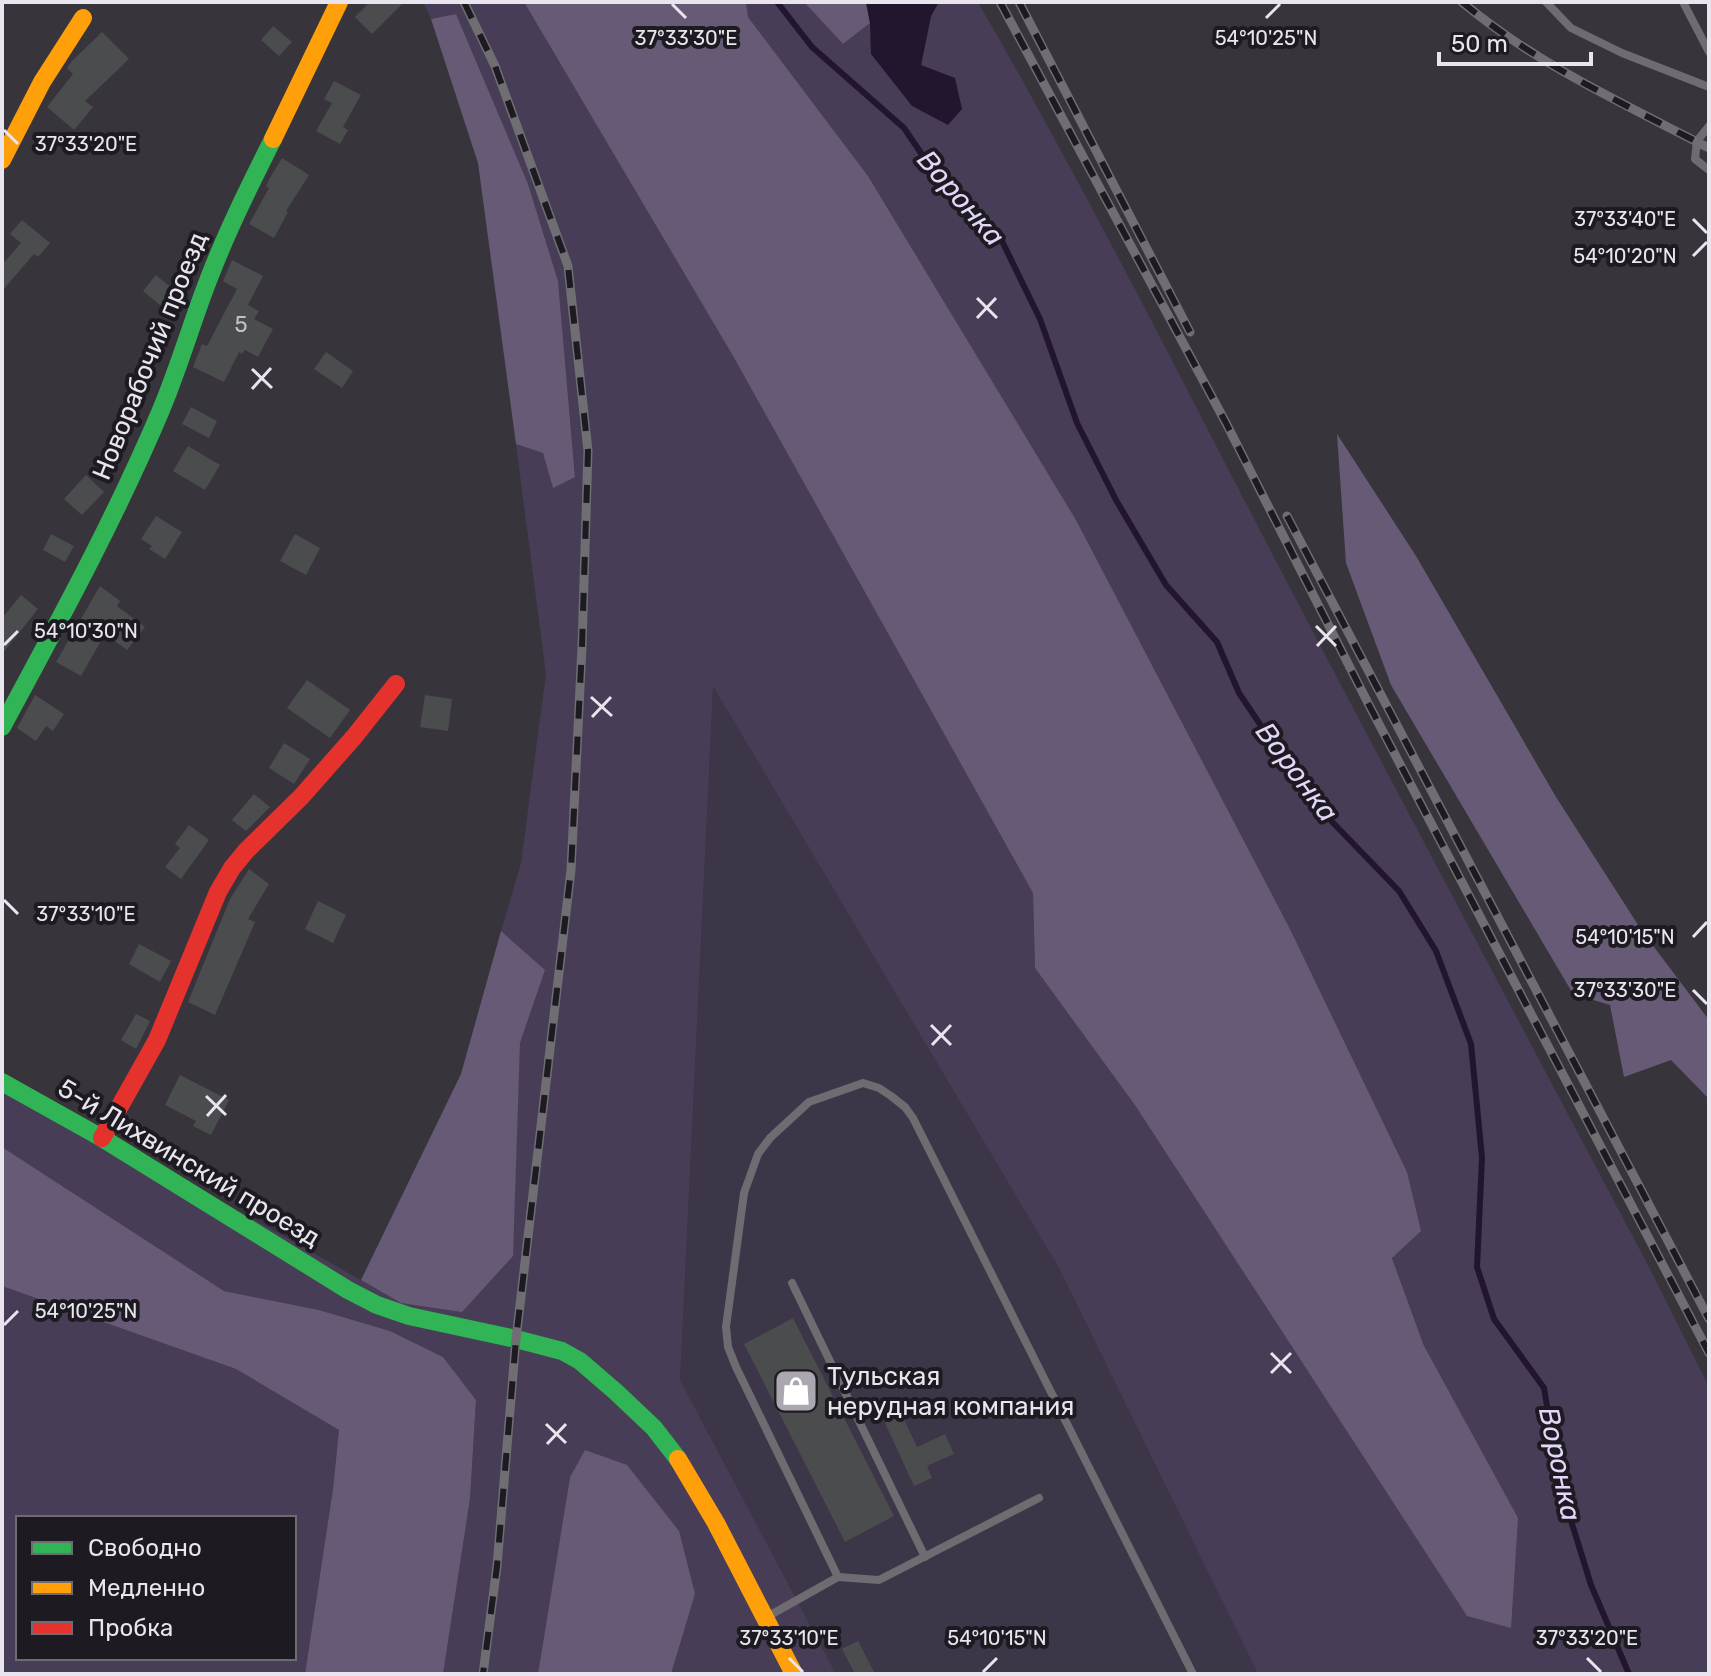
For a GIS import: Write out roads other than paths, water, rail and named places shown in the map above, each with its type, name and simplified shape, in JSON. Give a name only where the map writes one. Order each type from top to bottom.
[{"type":"street","name":"Новорабочий проезд","points":[[2,727],[90,562],[160,413],[212,270],[339,2]]},
{"type":"street","points":[[2,160],[42,82],[83,18]]},
{"type":"street","points":[[102,1138],[157,1040],[218,892],[232,868],[301,797],[396,684]]},
{"type":"street","name":"5-й Лихвинский проезд","points":[[2,1082],[102,1138],[377,1305],[409,1316],[516,1339],[573,1356],[636,1408],[673,1452],[716,1523],[794,1674]]},
{"type":"lane","points":[[1546,2],[1571,28],[1622,53],[1709,87]]},
{"type":"lane","points":[[1683,2],[1709,52]]},
{"type":"lane","points":[[1709,126],[1697,141],[1695,159],[1709,170]]},
{"type":"lane","points":[[838,1577],[736,1367],[728,1347],[726,1327],[744,1193],[758,1154],[783,1124],[809,1102],[863,1083],[891,1096],[913,1118],[1193,1674]]},
{"type":"lane","points":[[792,1283],[925,1557]]},
{"type":"lane","points":[[765,1619],[838,1577],[879,1580],[1039,1498]]},
{"type":"waterway","name":"Воронка","points":[[777,2],[812,47],[904,128],[927,162],[1000,237],[1040,319],[1077,423],[1116,500],[1166,585],[1217,642],[1239,693],[1311,800],[1399,891],[1436,951],[1471,1044],[1482,1158],[1477,1267],[1494,1319],[1544,1388],[1560,1485],[1591,1585],[1629,1674]]},
{"type":"railway","points":[[464,2],[495,66],[568,266],[588,451],[571,870],[516,1339],[497,1566],[483,1674]]},
{"type":"railway","points":[[1000,2],[1226,423],[1369,705],[1709,1353]]},
{"type":"railway","points":[[1019,2],[1190,332]]},
{"type":"railway","points":[[1462,2],[1550,64],[1709,148]]},
{"type":"railway","points":[[1287,516],[1709,1319]]},
{"type":"place","name":"Тульская нерудная компания","points":[[796,1391]]}]
